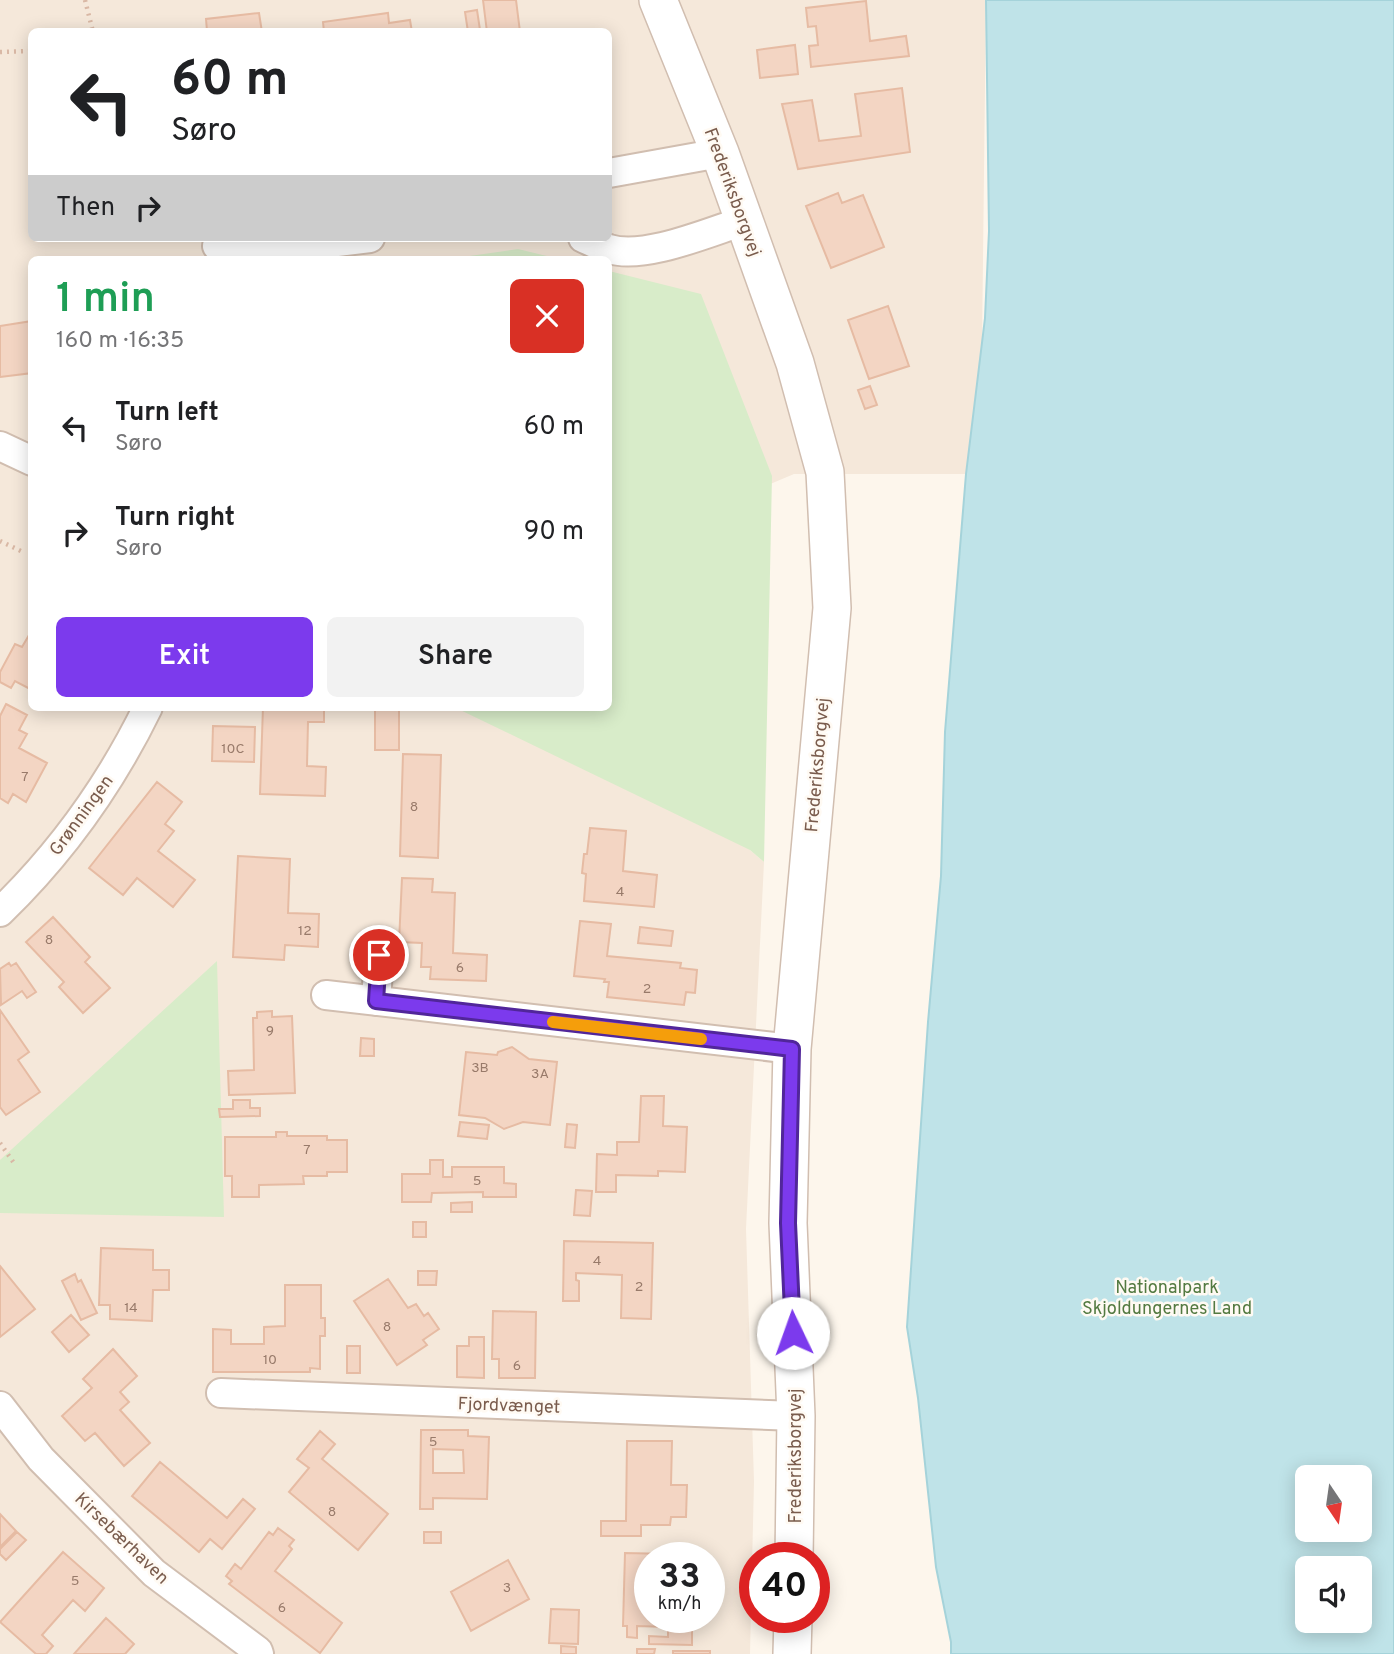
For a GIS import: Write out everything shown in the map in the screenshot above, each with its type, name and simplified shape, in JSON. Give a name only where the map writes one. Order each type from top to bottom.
[{"type":"street","name":"Frederiksborgvej","points":[[658,0],[720,153],[795,363],[825,472],[832,608],[792,1049],[788,1223],[796,1416],[794,1542]]},
{"type":"street","points":[[612,172],[720,153]]},
{"type":"street","points":[[592,242],[611,250],[642,251],[671,245],[744,220]]},
{"type":"street","points":[[217,248],[233,255],[338,242]]},
{"type":"street","points":[[0,446],[28,459]]},
{"type":"street","name":"Grønningen","points":[[0,912],[27,886],[81,820],[128,748],[146,711]]},
{"type":"street","points":[[376,1001],[379,955]]},
{"type":"street","points":[[326,995],[792,1049]]},
{"type":"street","name":"Fjordvænget","points":[[221,1392],[796,1416]]},
{"type":"street","name":"Kirsebærhaven","points":[[0,1406],[41,1459],[154,1573],[259,1654]]},
{"type":"street","points":[[792,1654],[793,1633]]},
{"type":"path","points":[[85,0],[92,28]]},
{"type":"path","points":[[0,52],[28,51]]},
{"type":"path","points":[[0,541],[23,552]]},
{"type":"path","points":[[0,1143],[16,1166]]},
{"type":"shaded area","points":[[0,0],[986,0],[982,346],[966,474],[794,474],[761,488],[750,850],[764,862],[746,1229],[754,1481],[753,1542],[739,1542],[739,1633],[750,1633],[750,1654],[0,1654]]},
{"type":"green space","points":[[518,249],[547,256],[470,256]]},
{"type":"green space","points":[[612,272],[701,294],[772,476],[764,862],[750,850],[462,711],[612,711]]},
{"type":"green space","points":[[217,961],[224,1217],[0,1213],[0,1160]]},
{"type":"water","name":"Nationalpark Skjoldungernes Land","points":[[986,0],[1394,0],[1394,1654],[951,1654],[936,1567],[918,1398],[907,1327],[941,876],[945,732],[966,474],[985,318],[989,231]]},
{"type":"building","points":[[483,0],[516,0],[520,28],[486,28]]},
{"type":"building","points":[[866,1],[870,41],[906,36],[909,56],[811,67],[809,46],[818,45],[816,26],[808,27],[806,8]]},
{"type":"building","points":[[477,10],[480,28],[467,28],[465,12]]},
{"type":"building","points":[[259,13],[261,28],[207,28],[206,19]]},
{"type":"building","points":[[388,13],[389,23],[410,20],[411,28],[324,28],[323,22]]},
{"type":"building","points":[[795,45],[798,74],[760,78],[757,50]]},
{"type":"building","points":[[902,88],[910,152],[798,169],[782,104],[812,100],[819,141],[861,136],[855,94]]},
{"type":"building","points":[[838,193],[842,203],[863,195],[884,247],[831,268],[806,206]]},
{"type":"building","points":[[888,306],[909,366],[869,379],[848,320]]},
{"type":"building","points":[[28,322],[28,374],[0,377],[0,326]]},
{"type":"building","points":[[870,386],[877,405],[865,409],[858,390]]},
{"type":"building","points":[[28,637],[28,688],[15,681],[11,688],[0,682],[0,672],[15,644],[22,647]]},
{"type":"building","points":[[6,704],[27,715],[19,730],[27,734],[19,748],[47,763],[26,802],[13,794],[8,803],[0,798],[0,716]]},
{"type":"building","points":[[263,711],[324,711],[324,722],[308,722],[307,766],[326,767],[325,796],[260,794]]},
{"type":"building","points":[[375,711],[399,711],[399,750],[375,750]]},
{"type":"building","points":[[213,726],[255,727],[254,762],[212,761]]},
{"type":"building","points":[[403,754],[441,755],[438,858],[400,856]]},
{"type":"building","points":[[157,782],[182,802],[165,824],[174,831],[158,851],[195,880],[173,907],[137,878],[123,895],[89,868]]},
{"type":"building","points":[[590,828],[626,831],[623,871],[657,875],[654,907],[584,901],[586,874],[582,873]]},
{"type":"building","points":[[238,856],[290,859],[288,913],[319,914],[318,947],[285,945],[284,960],[233,957]]},
{"type":"building","points":[[402,878],[433,879],[432,892],[455,893],[453,953],[487,955],[486,981],[430,979],[431,967],[421,967],[422,943],[399,942]]},
{"type":"building","points":[[53,917],[90,957],[85,962],[110,988],[83,1013],[59,987],[64,982],[26,942]]},
{"type":"building","points":[[580,921],[611,924],[607,956],[681,963],[680,968],[697,970],[695,993],[686,992],[684,1005],[607,997],[609,982],[604,982],[605,979],[574,976]]},
{"type":"building","points":[[640,927],[673,931],[671,946],[638,943]]},
{"type":"building","points":[[9,963],[11,966],[16,963],[36,992],[27,998],[22,991],[1,1005],[0,969]]},
{"type":"building","points":[[0,1010],[29,1052],[18,1060],[40,1092],[6,1115],[0,1107]]},
{"type":"building","points":[[272,1011],[272,1017],[292,1016],[295,1093],[229,1095],[228,1071],[254,1070],[253,1018],[257,1018],[257,1012]]},
{"type":"building","points":[[361,1038],[374,1039],[374,1056],[360,1056]]},
{"type":"building","points":[[512,1047],[529,1059],[557,1062],[550,1125],[523,1122],[504,1129],[485,1118],[459,1115],[466,1052],[497,1055],[498,1052]]},
{"type":"building","points":[[641,1096],[664,1096],[663,1126],[687,1127],[685,1172],[658,1171],[658,1176],[616,1175],[616,1192],[596,1192],[597,1154],[617,1155],[617,1142],[639,1142]]},
{"type":"building","points":[[233,1100],[250,1100],[250,1108],[260,1108],[260,1116],[220,1117],[219,1109],[233,1109]]},
{"type":"building","points":[[460,1122],[489,1125],[487,1139],[458,1136]]},
{"type":"building","points":[[567,1124],[577,1125],[575,1148],[565,1147]]},
{"type":"building","points":[[276,1132],[287,1132],[287,1136],[327,1136],[327,1140],[347,1140],[347,1172],[327,1172],[327,1176],[303,1176],[304,1184],[259,1185],[259,1197],[232,1197],[232,1176],[225,1176],[225,1137],[276,1137]]},
{"type":"building","points":[[430,1160],[443,1160],[443,1177],[452,1177],[452,1167],[504,1167],[504,1183],[516,1184],[516,1197],[483,1197],[483,1192],[432,1193],[431,1202],[402,1202],[402,1174],[430,1174]]},
{"type":"building","points":[[576,1190],[592,1191],[590,1216],[574,1215]]},
{"type":"building","points":[[472,1202],[472,1212],[451,1212],[451,1203]]},
{"type":"building","points":[[413,1222],[426,1222],[426,1237],[413,1237]]},
{"type":"building","points":[[564,1241],[653,1243],[651,1319],[621,1318],[622,1275],[576,1273],[576,1280],[579,1281],[579,1301],[563,1301]]},
{"type":"building","points":[[101,1248],[153,1250],[153,1270],[169,1270],[169,1290],[153,1290],[152,1321],[110,1319],[110,1305],[99,1305]]},
{"type":"building","points":[[0,1266],[35,1309],[0,1337]]},
{"type":"building","points":[[418,1271],[437,1271],[436,1285],[418,1285]]},
{"type":"building","points":[[75,1274],[78,1282],[81,1280],[97,1313],[81,1320],[62,1281]]},
{"type":"building","points":[[388,1279],[408,1308],[416,1304],[424,1316],[428,1313],[439,1329],[423,1340],[427,1345],[397,1365],[354,1301]]},
{"type":"building","points":[[285,1285],[321,1285],[321,1318],[325,1318],[325,1336],[320,1336],[320,1369],[310,1368],[310,1372],[213,1372],[213,1329],[231,1330],[231,1344],[264,1344],[264,1327],[285,1326]]},
{"type":"building","points":[[493,1311],[536,1312],[535,1378],[499,1378],[499,1359],[492,1359]]},
{"type":"building","points":[[71,1315],[89,1335],[69,1352],[52,1332]]},
{"type":"building","points":[[469,1337],[484,1337],[484,1378],[457,1377],[457,1346],[469,1346]]},
{"type":"building","points":[[347,1346],[360,1346],[360,1373],[347,1373]]},
{"type":"building","points":[[113,1349],[137,1376],[120,1392],[129,1402],[120,1410],[150,1443],[124,1466],[95,1433],[85,1441],[62,1416],[92,1388],[83,1379]]},
{"type":"building","points":[[421,1430],[468,1430],[468,1436],[489,1437],[487,1499],[433,1498],[433,1509],[420,1509]],"holes":[[[433,1449],[463,1450],[464,1473],[433,1473]]]},
{"type":"building","points":[[320,1431],[335,1444],[322,1459],[388,1514],[358,1550],[289,1492],[309,1468],[297,1459]]},
{"type":"building","points":[[627,1441],[672,1441],[671,1485],[687,1485],[686,1517],[671,1517],[670,1525],[641,1525],[641,1536],[601,1536],[601,1521],[626,1521]]},
{"type":"building","points":[[160,1462],[227,1518],[243,1499],[255,1509],[222,1549],[210,1539],[199,1552],[132,1496]]},
{"type":"building","points":[[0,1514],[16,1531],[0,1547]]},
{"type":"building","points":[[278,1528],[294,1540],[289,1546],[292,1549],[275,1571],[342,1623],[320,1653],[229,1584],[232,1581],[226,1576],[235,1564],[241,1569],[269,1532],[273,1535]]},
{"type":"building","points":[[17,1532],[26,1540],[6,1560],[0,1554],[0,1549]]},
{"type":"building","points":[[424,1532],[441,1532],[441,1543],[424,1543]]},
{"type":"building","points":[[63,1552],[104,1588],[85,1611],[73,1600],[42,1635],[53,1646],[46,1654],[36,1654],[0,1622]]},
{"type":"building","points":[[625,1553],[634,1553],[634,1633],[637,1633],[637,1638],[627,1637],[627,1626],[623,1626]]},
{"type":"building","points":[[508,1560],[529,1599],[471,1631],[451,1592]]},
{"type":"building","points":[[551,1609],[579,1610],[578,1644],[549,1643]]},
{"type":"building","points":[[106,1618],[134,1644],[125,1654],[74,1654]]},
{"type":"building","points":[[668,1633],[692,1633],[692,1645],[649,1644],[649,1636],[668,1637]]},
{"type":"building","points":[[561,1646],[576,1647],[576,1654],[561,1654]]},
{"type":"building","points":[[637,1649],[655,1649],[654,1654],[637,1654]]},
{"type":"building","points":[[673,1651],[710,1651],[710,1654],[673,1654]]},
{"type":"slow traffic","points":[[553,1022],[701,1039]]},
{"type":"route","points":[[379,955],[376,1001],[792,1049],[788,1223],[793,1333]]}]
